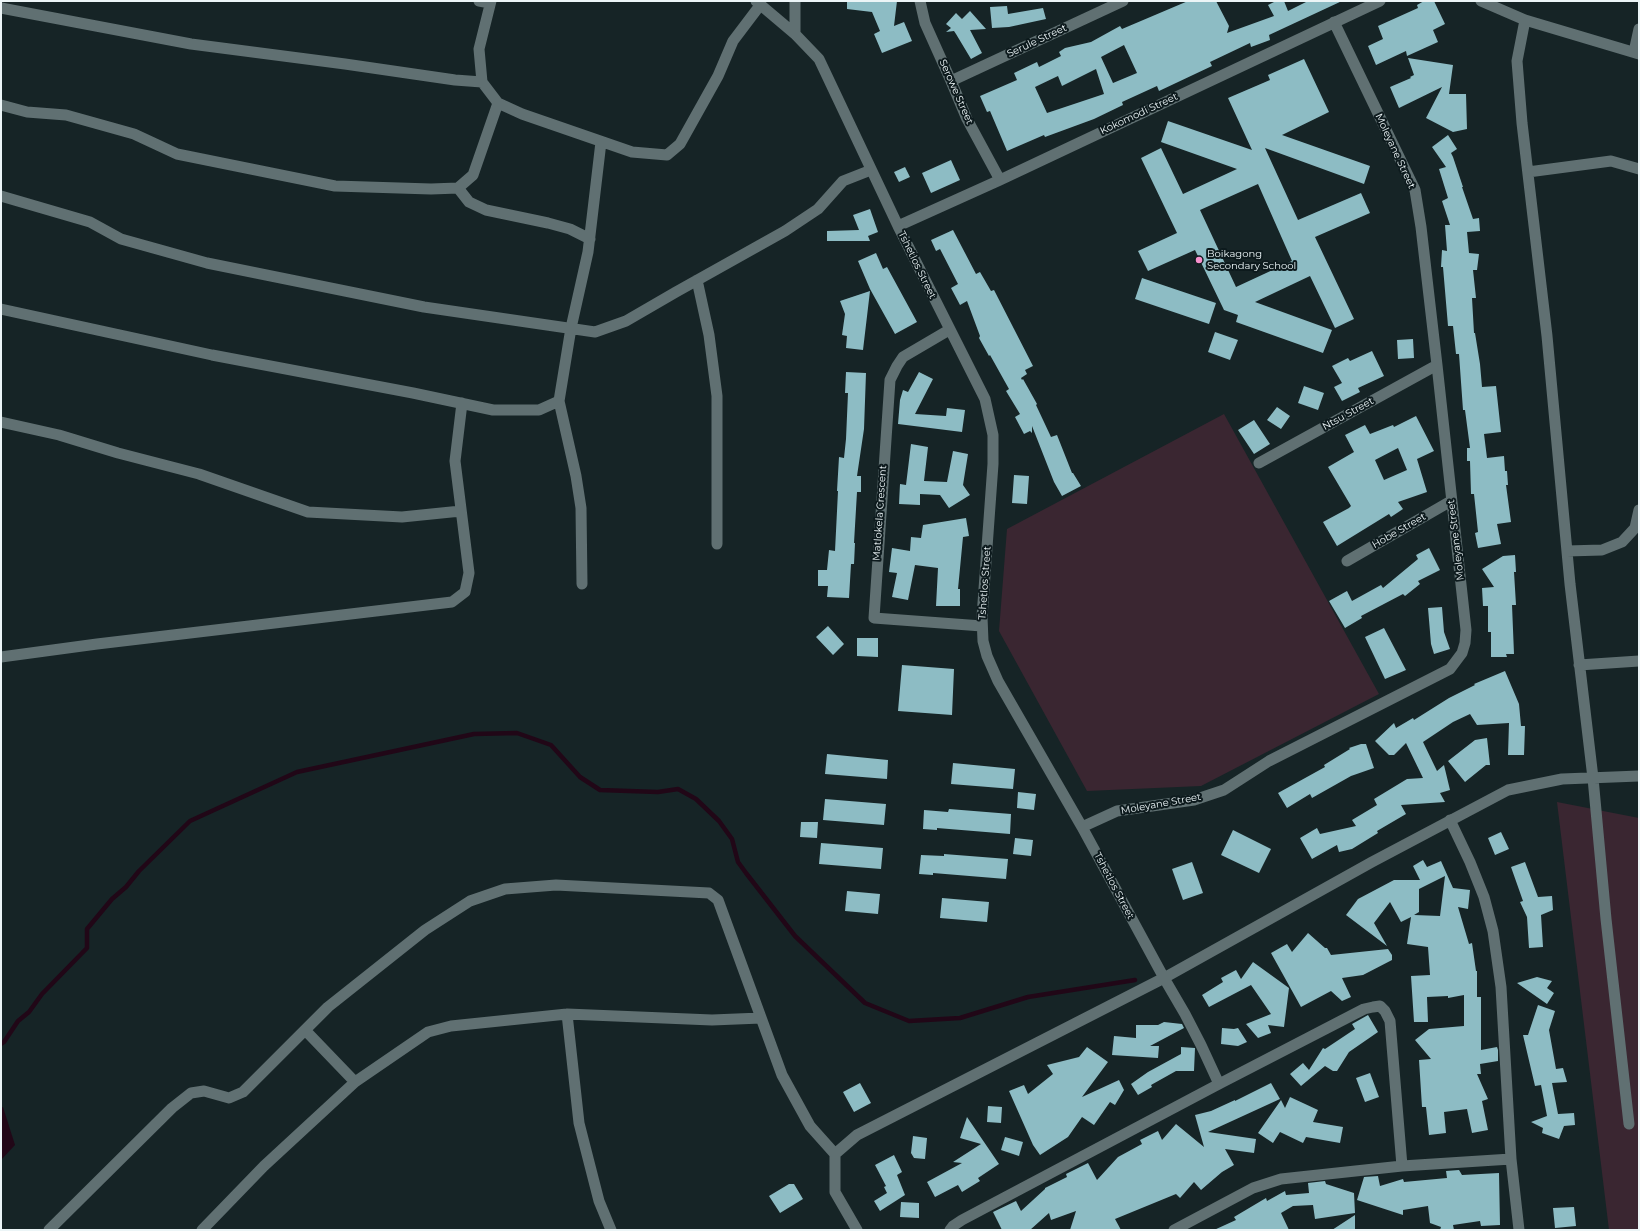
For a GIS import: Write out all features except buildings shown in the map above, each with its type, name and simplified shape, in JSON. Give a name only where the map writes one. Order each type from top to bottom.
[{"type":"street","points":[[795,1],[796,34]]},
{"type":"street","name":"Serowe Street","points":[[920,1],[925,23],[950,82],[967,119],[1000,180]]},
{"type":"street","name":"Serule Street","points":[[950,82],[1123,1]]},
{"type":"street","name":"Kokomodi Street","points":[[898,226],[1000,180],[1380,1]]},
{"type":"street","points":[[1481,1],[1525,20],[1637,53],[1639,29]]},
{"type":"street","points":[[487,2],[479,49],[482,82],[498,103],[522,114],[632,152],[667,155],[680,144],[718,76],[733,41],[759,3]]},
{"type":"street","name":"Tshetlos Street","points":[[759,3],[796,34],[819,59],[898,226],[985,400],[993,435],[993,464],[982,626],[983,640],[987,656],[998,681],[1082,827],[1202,1045],[1219,1084]]},
{"type":"street","points":[[1,8],[191,44],[455,80],[482,82]]},
{"type":"street","points":[[1525,20],[1517,61],[1547,336],[1579,665],[1629,1124]]},
{"type":"street","name":"Moleyane Street","points":[[1082,827],[1117,811],[1194,800],[1224,790],[1269,761],[1450,669],[1462,653],[1465,643],[1466,630],[1437,365],[1421,227],[1415,190],[1334,22]]},
{"type":"street","points":[[1,105],[27,112],[66,115],[126,132],[177,154],[336,186],[431,189],[458,188],[473,175],[498,103]]},
{"type":"street","points":[[582,584],[581,508],[576,476],[559,402],[571,328],[590,240],[602,142]]},
{"type":"street","points":[[1528,172],[1611,161],[1639,169]]},
{"type":"street","points":[[1,196],[90,222],[121,238],[207,263],[424,307],[595,332],[626,321],[785,231],[818,209],[843,181],[871,170]]},
{"type":"street","points":[[458,188],[469,202],[486,210],[570,229],[590,240]]},
{"type":"street","points":[[697,280],[709,335],[717,396],[716,544]]},
{"type":"street","points":[[1,309],[212,355],[493,410],[539,410],[559,402]]},
{"type":"street","name":"Matlokela Crescent","points":[[949,330],[903,357],[890,380],[874,618],[982,626]]},
{"type":"street","name":"Ntsu Street","points":[[1259,463],[1437,365]]},
{"type":"street","points":[[1,657],[97,644],[452,602],[465,592],[469,573],[455,461],[462,403]]},
{"type":"street","points":[[1,422],[59,435],[199,474],[308,512],[402,517],[461,511]]},
{"type":"street","name":"Hobe Street","points":[[1347,560],[1451,501]]},
{"type":"street","points":[[1567,551],[1602,550],[1622,542],[1635,528],[1639,510]]},
{"type":"street","points":[[1579,665],[1639,661]]},
{"type":"street","points":[[835,1154],[856,1135],[1164,978],[1372,862],[1508,790],[1562,779],[1639,776]]},
{"type":"street","points":[[1450,820],[1470,862],[1481,890],[1493,931],[1501,987],[1511,1159],[1519,1230]]},
{"type":"street","points":[[49,1230],[172,1108],[191,1093],[204,1091],[229,1098],[243,1092],[328,1008],[425,930],[470,901],[506,889],[556,885],[709,893],[718,900],[782,1075],[810,1126],[835,1154],[835,1192],[857,1230]]},
{"type":"street","points":[[950,1230],[962,1220],[1364,1008],[1380,1006],[1385,1011],[1390,1021],[1402,1166]]},
{"type":"street","points":[[202,1230],[264,1166],[355,1082],[428,1032],[451,1026],[567,1014],[712,1020],[761,1018]]},
{"type":"street","points":[[567,1014],[579,1123],[600,1201],[611,1230]]},
{"type":"street","points":[[305,1030],[355,1082]]},
{"type":"street","points":[[1174,1230],[1253,1188],[1281,1179],[1402,1166],[1511,1159]]},
{"type":"shaded area","points":[[1224,414],[1379,694],[1201,786],[1087,791],[999,631],[1007,529]]},
{"type":"shaded area","points":[[1557,802],[1639,818],[1639,1230],[1609,1230]]},
{"type":"shaded area","points":[[3,1107],[15,1145],[1,1160],[1,1108]]},
{"type":"waterway","points":[[1,1044],[4,1042],[18,1021],[29,1012],[42,994],[87,948],[87,929],[112,899],[126,887],[139,871],[190,821],[297,772],[474,734],[517,733],[551,745],[580,777],[600,790],[658,792],[678,789],[696,799],[719,821],[732,839],[738,862],[795,936],[865,1003],[909,1021],[960,1018],[1028,997],[1135,980]]},
{"type":"place","name":"Boikagong Secondary School","points":[[1199,260]]}]
